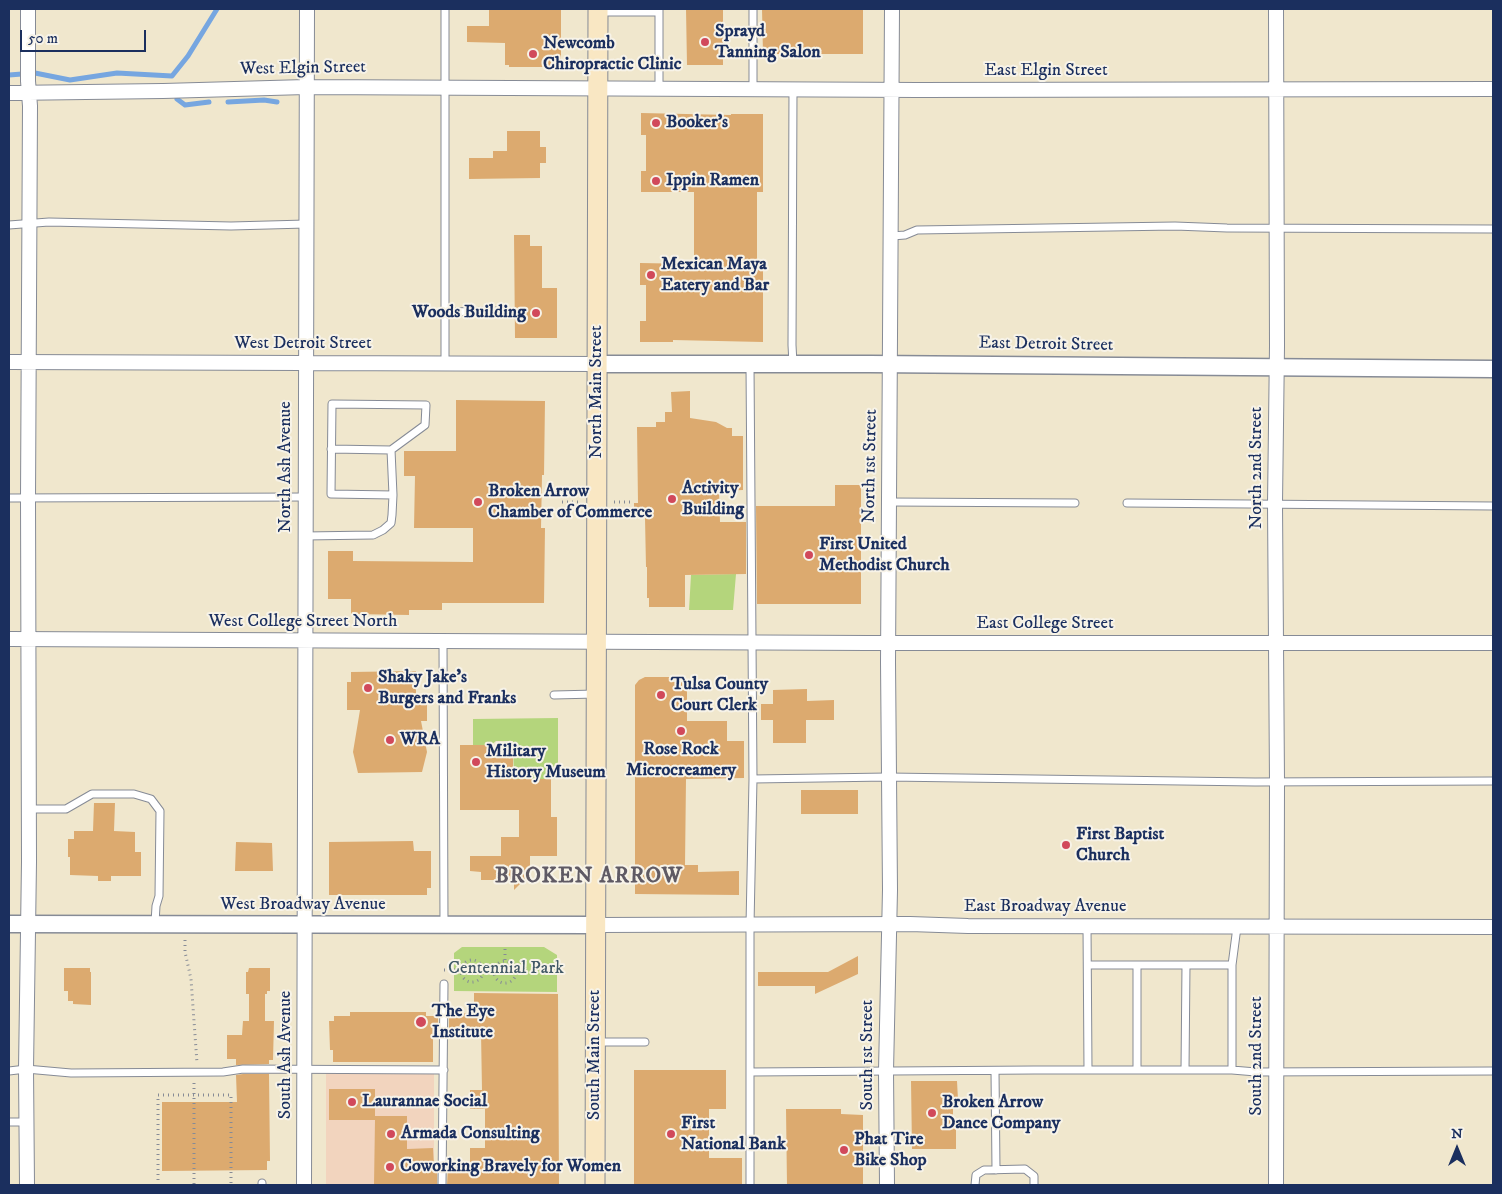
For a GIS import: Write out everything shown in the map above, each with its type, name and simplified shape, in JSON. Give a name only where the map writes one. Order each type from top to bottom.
[{"type":"main road","name":"North Main Street","points":[[597,925],[598,10]]},
{"type":"main road","name":"South Main Street","points":[[595,1185],[597,925]]},
{"type":"street","points":[[27,1185],[26,1069],[29,809],[28,9]]},
{"type":"street","name":"North Ash Avenue","points":[[305,924],[307,9]]},
{"type":"street","name":"North 1st Street","points":[[889,924],[888,643],[892,9]]},
{"type":"street","name":"North 2nd Street","points":[[1276,9],[1276,927]]},
{"type":"street","name":"West Elgin Street","points":[[9,93],[28,87],[598,89]]},
{"type":"street","name":"East Elgin Street","points":[[598,89],[1493,89]]},
{"type":"street","name":"West Detroit Street","points":[[9,362],[598,364]]},
{"type":"street","name":"East Detroit Street","points":[[598,364],[890,364],[1493,369]]},
{"type":"street","name":"West College Street North","points":[[9,639],[597,642]]},
{"type":"street","name":"East College Street","points":[[597,642],[1493,643]]},
{"type":"street","name":"West Broadway Avenue","points":[[9,924],[597,925]]},
{"type":"street","name":"South Ash Avenue","points":[[304,1185],[305,924]]},
{"type":"street","name":"East Broadway Avenue","points":[[597,925],[889,924],[1493,927]]},
{"type":"street","name":"South 1st Street","points":[[887,1185],[886,1071],[889,924]]},
{"type":"street","name":"South 2nd Street","points":[[1276,927],[1276,1185]]},
{"type":"lane","points":[[445,9],[445,364]]},
{"type":"lane","points":[[753,9],[753,89]]},
{"type":"lane","points":[[598,10],[660,10],[660,89]]},
{"type":"lane","points":[[793,89],[792,345],[794,364]]},
{"type":"lane","points":[[9,226],[49,222],[231,226],[306,224]]},
{"type":"lane","points":[[892,236],[905,235],[917,230],[1175,226],[1227,228],[1493,229]]},
{"type":"lane","points":[[445,312],[506,311]]},
{"type":"lane","points":[[750,364],[753,778],[750,925],[750,1185]]},
{"type":"lane","points":[[331,449],[392,450],[425,425],[426,405],[332,404],[331,449],[331,494],[393,495]]},
{"type":"lane","points":[[305,536],[373,535],[383,530],[390,523],[393,495],[392,450]]},
{"type":"lane","points":[[9,498],[306,497]]},
{"type":"lane","points":[[889,502],[1075,503]]},
{"type":"lane","points":[[1128,503],[1493,506]]},
{"type":"lane","points":[[442,642],[444,925]]},
{"type":"lane","points":[[554,695],[597,694]]},
{"type":"lane","points":[[753,778],[888,777],[1277,782],[1493,782]]},
{"type":"lane","points":[[29,809],[66,809],[92,794],[134,794],[151,799],[160,811],[159,896],[156,906],[155,924]]},
{"type":"lane","points":[[1087,926],[1088,1070]]},
{"type":"lane","points":[[1232,1070],[1232,965],[1237,927]]},
{"type":"lane","points":[[1088,965],[1232,965]]},
{"type":"lane","points":[[1136,965],[1138,1070]]},
{"type":"lane","points":[[1185,1070],[1186,965]]},
{"type":"lane","points":[[442,1185],[444,984]]},
{"type":"lane","points":[[596,1042],[644,1042]]},
{"type":"lane","points":[[9,1071],[26,1069],[71,1073],[223,1072],[243,1069],[304,1071],[444,1070]]},
{"type":"lane","points":[[750,1072],[1088,1070],[1232,1070],[1276,1072],[1493,1071]]},
{"type":"lane","points":[[995,1071],[996,1170]]},
{"type":"lane","points":[[9,1122],[26,1122]]},
{"type":"lane","points":[[975,1185],[976,1175],[984,1170],[1025,1169],[1034,1176],[1034,1185]]},
{"type":"path","points":[[562,502],[582,502]]},
{"type":"path","points":[[613,502],[630,502]]},
{"type":"path","points":[[184,924],[185,952],[191,978],[198,1072],[194,1081],[194,1185]]},
{"type":"path","points":[[505,960],[506,946]]},
{"type":"path","points":[[505,960],[512,963],[516,971],[513,979],[503,983],[496,979],[494,971],[498,963],[505,960]]},
{"type":"path","points":[[472,961],[479,963],[482,971],[480,978],[470,982],[464,979],[461,970],[466,963],[472,961]]},
{"type":"path","points":[[444,970],[461,970]]},
{"type":"path","points":[[482,971],[494,971]]},
{"type":"path","points":[[516,971],[562,971]]},
{"type":"path","points":[[158,1185],[158,1096],[194,1095],[231,1095],[231,1185]]},
{"type":"shaded area","points":[[326,1073],[434,1073],[434,1185],[326,1185]]},
{"type":"green space","points":[[736,574],[733,610],[689,610],[691,575]]},
{"type":"green space","points":[[558,718],[558,779],[514,779],[513,741],[496,741],[491,745],[473,745],[473,719]]},
{"type":"green space","name":"Centennial Park","points":[[462,947],[544,947],[557,955],[557,992],[454,991],[454,953]]},
{"type":"building","name":"Newcomb Chiropractic Clinic","points":[[489,9],[561,9],[561,67],[509,67],[509,65],[505,65],[505,43],[467,42],[467,26],[489,26]]},
{"type":"building","name":"Sprayd Tanning Salon","points":[[686,9],[723,9],[723,65],[687,65]]},
{"type":"building","points":[[762,9],[863,9],[863,54],[763,54]]},
{"type":"building","points":[[641,113],[763,114],[763,192],[757,192],[757,264],[763,264],[763,342],[673,340],[673,342],[640,342],[640,321],[646,321],[646,285],[640,285],[640,263],[694,264],[694,192],[641,192],[641,171],[646,171],[646,135],[641,135]]},
{"type":"building","points":[[507,131],[540,131],[540,147],[546,147],[546,163],[540,163],[540,178],[469,179],[469,158],[493,158],[493,151],[507,151]]},
{"type":"building","name":"Woods Building","points":[[514,235],[530,235],[530,246],[542,246],[542,288],[557,288],[557,338],[515,338]]},
{"type":"building","name":"Activity Building","points":[[690,391],[690,418],[716,422],[727,428],[732,428],[732,436],[743,436],[743,490],[719,491],[720,522],[746,522],[746,574],[685,575],[685,607],[649,607],[649,598],[647,598],[645,518],[634,518],[634,503],[638,503],[637,427],[656,427],[656,422],[665,422],[665,412],[672,412],[671,392]]},
{"type":"building","name":"Broken Arrow Chamber of Commerce","points":[[456,400],[545,401],[541,528],[545,528],[544,603],[442,603],[442,610],[409,610],[409,615],[351,614],[351,599],[328,599],[328,551],[353,551],[353,561],[473,562],[473,528],[414,528],[415,476],[404,476],[404,451],[456,451]]},
{"type":"building","name":"First United Methodist Church","points":[[835,485],[861,485],[861,604],[757,604],[756,506],[835,506]]},
{"type":"building","points":[[416,671],[416,694],[427,694],[427,721],[421,721],[427,752],[422,772],[358,773],[353,752],[360,710],[347,710],[347,682],[351,682],[351,672]]},
{"type":"building","points":[[645,677],[670,677],[670,682],[687,682],[687,721],[727,721],[727,741],[744,741],[744,778],[686,779],[685,865],[698,865],[698,872],[739,871],[739,895],[635,894],[635,685]]},
{"type":"building","points":[[807,689],[807,701],[834,700],[834,720],[806,720],[806,743],[773,743],[773,720],[761,720],[761,704],[773,704],[773,690]]},
{"type":"building","points":[[460,745],[491,745],[491,750],[513,749],[513,779],[551,779],[551,817],[557,817],[557,856],[530,856],[530,874],[514,890],[514,880],[481,880],[481,872],[470,871],[470,856],[501,856],[501,837],[519,837],[519,810],[460,810]]},
{"type":"building","points":[[801,790],[858,790],[858,814],[801,814]]},
{"type":"building","points":[[94,803],[115,803],[114,831],[135,832],[135,852],[141,852],[141,876],[111,876],[111,881],[98,881],[98,876],[70,875],[68,839],[74,839],[74,831],[93,831]]},
{"type":"building","points":[[413,841],[414,851],[431,851],[431,888],[427,888],[427,895],[329,895],[329,842]]},
{"type":"building","points":[[236,842],[272,843],[273,871],[235,871]]},
{"type":"building","points":[[858,956],[858,974],[815,994],[815,986],[758,986],[758,972],[828,972]]},
{"type":"building","points":[[64,968],[90,968],[91,1005],[73,1004],[73,1001],[68,1001],[68,991],[64,991]]},
{"type":"building","points":[[249,968],[270,968],[270,991],[267,991],[267,994],[265,994],[265,1021],[274,1021],[273,1060],[269,1060],[269,1064],[236,1065],[236,1059],[227,1059],[227,1035],[242,1035],[243,1021],[249,1021],[249,994],[246,994],[246,972],[248,972]]},
{"type":"building","points":[[474,993],[558,994],[559,1185],[447,1185],[448,1167],[470,1167],[470,1148],[485,1148],[485,1109],[470,1109],[470,1090],[482,1090],[481,1032],[449,1032],[449,1016],[452,1016],[452,1014],[474,1013]]},
{"type":"building","points":[[350,1012],[426,1012],[426,1016],[438,1016],[438,1032],[433,1032],[433,1062],[333,1062],[333,1050],[330,1050],[329,1021],[334,1021],[334,1016],[350,1016]]},
{"type":"building","name":"First National Bank","points":[[634,1070],[726,1070],[726,1109],[709,1109],[709,1158],[742,1158],[742,1185],[634,1185]]},
{"type":"building","points":[[269,1074],[270,1161],[267,1161],[267,1170],[162,1171],[162,1102],[237,1102],[236,1075]]},
{"type":"building","name":"Broken Arrow Dance Company","points":[[911,1081],[957,1081],[958,1100],[953,1100],[953,1126],[956,1126],[956,1149],[912,1149]]},
{"type":"building","points":[[329,1089],[375,1089],[375,1116],[407,1116],[407,1149],[433,1148],[434,1167],[437,1167],[437,1185],[374,1185],[375,1120],[329,1120]]},
{"type":"building","points":[[786,1109],[841,1109],[841,1114],[863,1115],[863,1185],[787,1185]]},
{"type":"waterway","points":[[9,75],[35,73],[70,80],[117,73],[172,76],[188,56],[217,9]]},
{"type":"waterway","points":[[177,99],[185,105],[209,102]]},
{"type":"waterway","points":[[228,102],[264,100],[277,102]]},
{"type":"place","name":"Sprayd Tanning Salon","points":[[705,42]]},
{"type":"place","name":"Newcomb Chiropractic Clinic","points":[[533,54]]},
{"type":"place","name":"Booker's","points":[[656,123]]},
{"type":"place","name":"Ippin Ramen","points":[[656,181]]},
{"type":"place","name":"Mexican Maya Eatery and Bar","points":[[651,275]]},
{"type":"place","name":"Woods Building","points":[[536,313]]},
{"type":"place","name":"Activity Building","points":[[672,499]]},
{"type":"place","name":"Broken Arrow Chamber of Commerce","points":[[478,502]]},
{"type":"place","name":"First United Methodist Church","points":[[809,555]]},
{"type":"place","name":"Shaky Jake's Burgers and Franks","points":[[368,688]]},
{"type":"place","name":"Tulsa County Court Clerk","points":[[661,695]]},
{"type":"place","name":"Rose Rock Microcreamery","points":[[681,731]]},
{"type":"place","name":"WRA","points":[[390,740]]},
{"type":"place","name":"Military History Museum","points":[[476,762]]},
{"type":"place","name":"First Baptist Church","points":[[1066,845]]},
{"type":"place","name":"The Eye Institute","points":[[421,1022]]},
{"type":"place","name":"Laurannae Social","points":[[352,1102]]},
{"type":"place","name":"Broken Arrow Dance Company","points":[[932,1113]]},
{"type":"place","name":"Armada Consulting","points":[[391,1134]]},
{"type":"place","name":"First National Bank","points":[[671,1134]]},
{"type":"place","name":"Phat Tire Bike Shop","points":[[844,1150]]},
{"type":"place","name":"Coworking Bravely for Women","points":[[390,1167]]},
{"type":"district","name":"BROKEN ARROW","points":[[589,877]]}]
